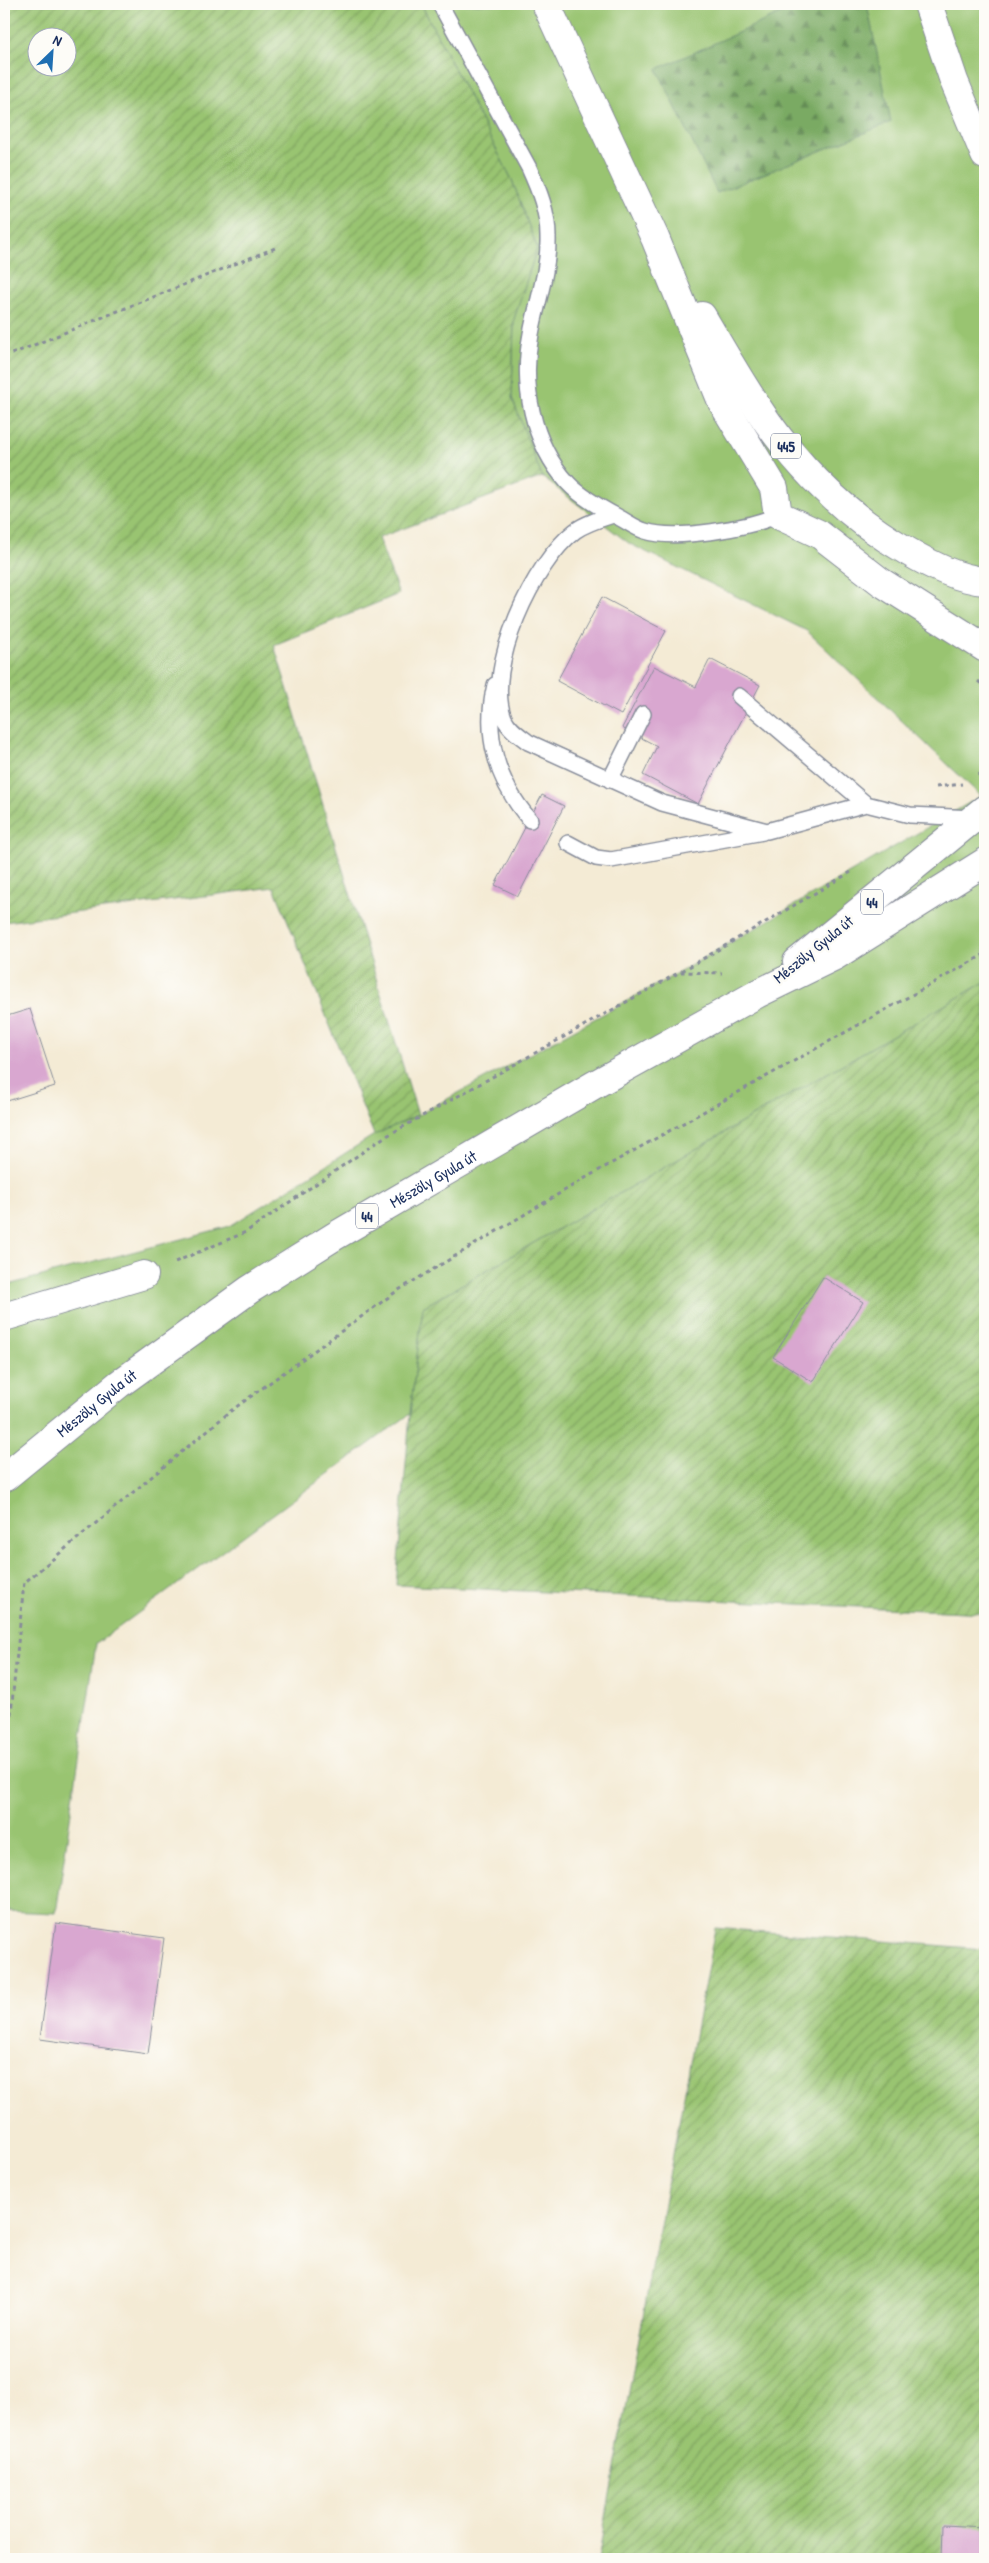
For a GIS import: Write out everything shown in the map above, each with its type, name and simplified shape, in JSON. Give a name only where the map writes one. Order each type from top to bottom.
[{"type":"main road","name":"445","points":[[546,4],[655,238],[722,402],[774,488],[778,515]]},
{"type":"main road","points":[[928,4],[954,81],[985,155]]},
{"type":"main road","name":"445","points":[[655,238],[768,424],[821,487],[882,536],[919,558],[967,578],[985,581]]},
{"type":"main road","points":[[778,515],[819,534],[881,582],[985,648]]},
{"type":"main road","name":"Mészöly Gyula út","points":[[757,994],[980,813]]},
{"type":"main road","name":"Mészöly Gyula út","points":[[4,1478],[119,1384],[249,1290],[427,1180],[757,994],[835,956],[985,862]]},
{"type":"main road","points":[[4,1317],[144,1275]]},
{"type":"lane","points":[[440,4],[529,168],[541,196],[547,219],[546,263],[527,360],[527,379],[531,408],[539,435],[552,463],[568,484],[613,514],[645,531],[677,535],[759,524],[778,515]]},
{"type":"lane","points":[[530,820],[518,806],[508,789],[496,763],[491,739],[490,707],[504,649],[518,611],[554,551],[575,531],[613,514]]},
{"type":"lane","points":[[504,649],[499,696],[504,719],[514,732],[528,742],[662,803],[767,831]]},
{"type":"lane","points":[[739,696],[866,804],[910,815],[980,813]]},
{"type":"lane","points":[[610,780],[643,714]]},
{"type":"lane","points":[[568,843],[596,858],[611,860],[767,831],[866,804]]},
{"type":"path","points":[[4,357],[275,248]]},
{"type":"path","points":[[975,778],[985,769]]},
{"type":"path","points":[[910,815],[923,788],[970,783]]},
{"type":"path","points":[[144,1275],[246,1232],[384,1138],[680,972],[855,870]]},
{"type":"path","points":[[4,1776],[24,1583],[232,1410],[397,1291],[587,1177],[985,954]]},
{"type":"path","points":[[680,972],[718,974],[728,971]]},
{"type":"path","points":[[4,1735],[9,1733]]},
{"type":"green space","points":[[4,4],[421,4],[512,180],[537,248],[514,319],[512,398],[542,477],[378,538],[399,594],[274,645],[418,1115],[374,1135],[274,887],[4,922]]},
{"type":"green space","points":[[421,4],[985,4],[985,982],[423,1307],[410,1414],[96,1644],[56,1913],[4,1911],[4,1286],[230,1226],[374,1135],[418,1115],[680,972],[981,796],[807,631],[630,544],[542,477],[512,398],[514,319],[537,248],[512,180]]},
{"type":"green space","points":[[802,4],[867,4],[891,122],[717,193],[657,69]]},
{"type":"green space","points":[[985,982],[985,1613],[396,1585],[410,1414],[423,1307]]},
{"type":"green space","points":[[715,1928],[985,1949],[985,2559],[598,2559]]},
{"type":"building","points":[[602,597],[666,631],[621,715],[557,681]]},
{"type":"building","points":[[710,659],[760,685],[698,804],[643,775],[657,746],[622,728],[654,666],[696,687]]},
{"type":"building","points":[[542,795],[564,806],[518,896],[495,885]]},
{"type":"building","points":[[30,1009],[55,1086],[4,1102],[4,1017]]},
{"type":"building","points":[[823,1277],[863,1302],[813,1382],[773,1357]]},
{"type":"building","points":[[56,1923],[164,1938],[148,2054],[40,2039]]},
{"type":"building","points":[[943,2525],[985,2527],[985,2559],[942,2559]]}]
